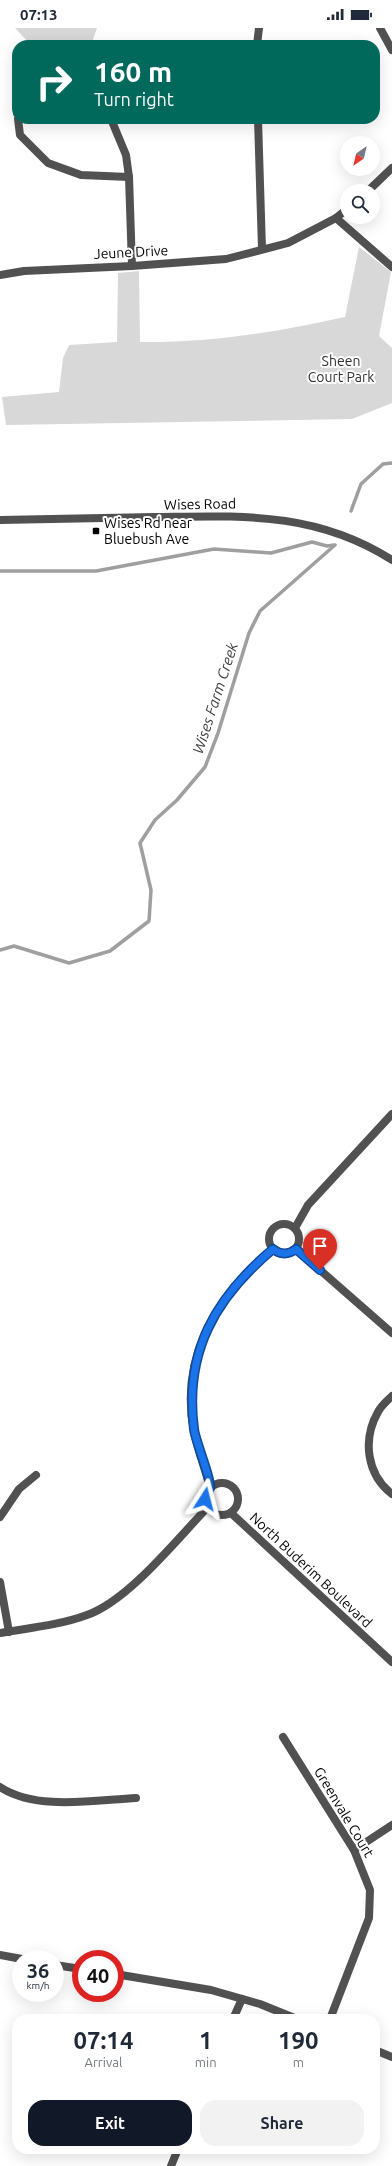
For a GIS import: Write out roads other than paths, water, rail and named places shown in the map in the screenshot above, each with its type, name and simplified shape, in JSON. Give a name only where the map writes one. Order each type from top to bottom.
[{"type":"street","points":[[258,40],[259,28]]},
{"type":"street","points":[[380,28],[392,50]]},
{"type":"street","points":[[19,124],[20,135],[48,163],[81,175],[129,177]]},
{"type":"street","points":[[113,124],[126,155],[129,177],[132,266]]},
{"type":"street","points":[[258,124],[262,249]]},
{"type":"street","points":[[375,184],[392,168]]},
{"type":"street","name":"Jeune Drive","points":[[0,275],[24,271],[132,266],[226,259],[288,243],[340,215]]},
{"type":"street","points":[[336,218],[392,267]]},
{"type":"street","name":"Wises Road","points":[[0,520],[232,516],[278,518],[328,530],[370,547],[392,560]]},
{"type":"street","points":[[295,1228],[308,1205],[392,1114]]},
{"type":"street","points":[[286,1224],[295,1228],[299,1236],[296,1249],[287,1254],[277,1252],[273,1249],[269,1236],[274,1228],[286,1224]]},
{"type":"street","points":[[210,1488],[222,1483],[234,1489],[238,1502],[231,1513],[224,1516],[216,1515],[208,1507],[205,1499],[210,1488],[194,1432],[192,1387],[195,1363],[206,1331],[216,1310],[253,1266],[273,1249]]},
{"type":"street","points":[[296,1249],[392,1334]]},
{"type":"street","points":[[392,1396],[378,1411],[368,1443],[369,1460],[376,1476],[392,1494]]},
{"type":"street","points":[[0,1518],[19,1489],[36,1474]]},
{"type":"street","points":[[0,1633],[88,1615],[105,1605],[134,1585],[208,1507]]},
{"type":"street","name":"North Buderim Boulevard","points":[[231,1513],[392,1662]]},
{"type":"street","points":[[0,1582],[9,1632]]},
{"type":"street","name":"Greenvale Court","points":[[283,1737],[354,1850],[370,1890],[369,1918],[332,2014]]},
{"type":"street","points":[[0,1787],[13,1795],[48,1802],[136,1798]]},
{"type":"street","points":[[354,1850],[392,1825]]},
{"type":"street","points":[[0,1956],[12,1958]]},
{"type":"street","points":[[124,1976],[211,1990],[242,1999],[283,2014]]},
{"type":"street","points":[[235,2014],[242,1999]]},
{"type":"street","points":[[380,2052],[392,2057]]},
{"type":"street","points":[[171,2166],[176,2154]]},
{"type":"waterway","points":[[351,511],[361,484],[383,464],[392,463]]},
{"type":"waterway","points":[[0,571],[96,571],[214,549],[271,553],[312,542],[327,546],[334,545]]},
{"type":"waterway","name":"Wises Farm Creek","points":[[0,950],[14,946],[69,963],[110,951],[149,921],[151,890],[140,843],[155,820],[177,800],[205,767],[218,733],[249,633],[260,611],[335,545]]},
{"type":"place","name":"Wises Rd near Bluebush Ave","points":[[96,531]]},
{"type":"park label","name":"Sheen Court Park","points":[[341,370]]}]
